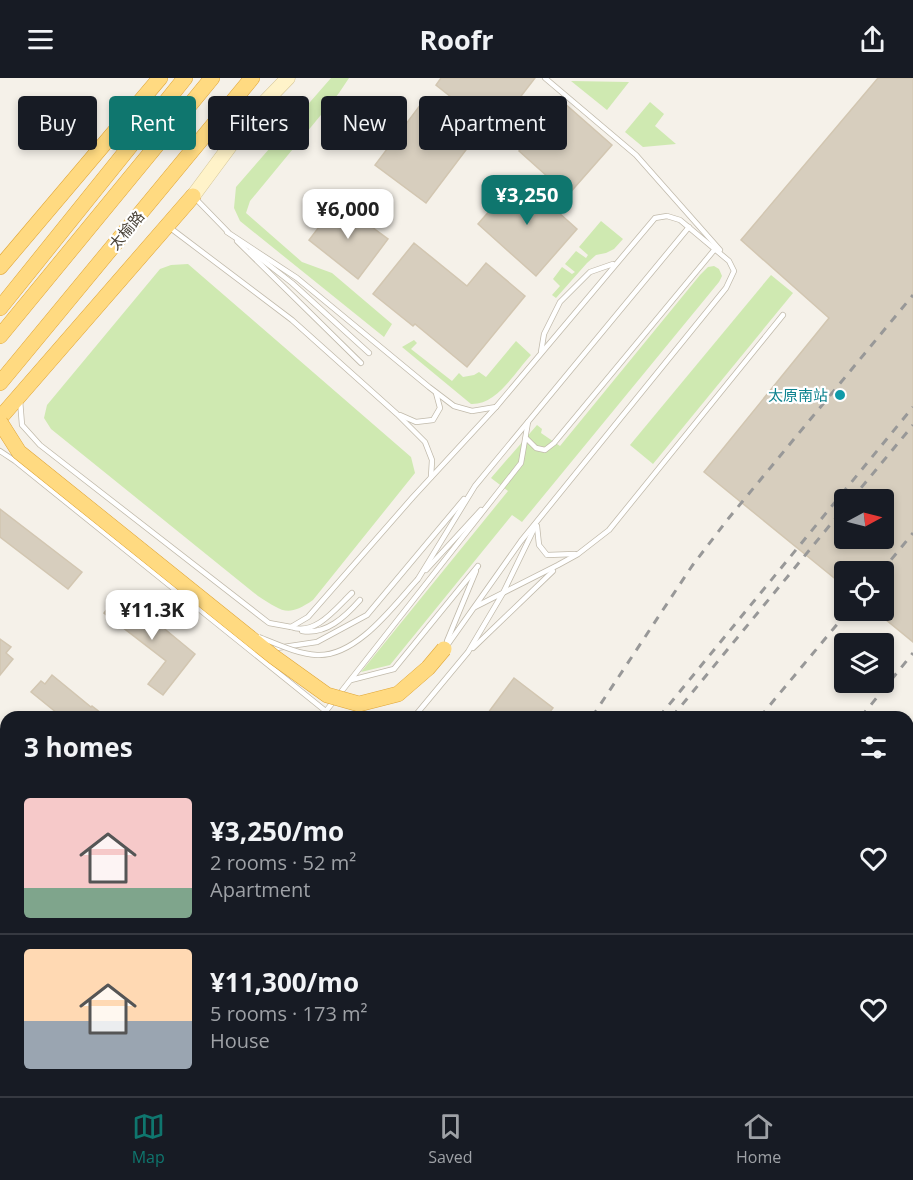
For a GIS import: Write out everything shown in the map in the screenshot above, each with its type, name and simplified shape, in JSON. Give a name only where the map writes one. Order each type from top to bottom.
[{"type":"highway","points":[[0,267],[160,78]]},
{"type":"highway","points":[[0,308],[185,78]]},
{"type":"highway","name":"太榆路","points":[[0,336],[212,78]]},
{"type":"highway","name":"太榆路","points":[[0,383],[252,78]]},
{"type":"highway","points":[[193,196],[20,394],[0,420],[19,452],[240,630],[327,695],[359,704],[398,694],[428,668],[444,649]]},
{"type":"main road","points":[[267,96],[280,78]]},
{"type":"main road","points":[[271,96],[288,78]]},
{"type":"main road","points":[[193,196],[227,150]]},
{"type":"lane","points":[[444,649],[538,519],[726,288],[734,271],[729,261],[636,155],[545,78]]},
{"type":"lane","points":[[193,196],[361,363]]},
{"type":"lane","points":[[291,627],[308,617],[496,407],[655,218],[667,216],[680,219],[729,261]]},
{"type":"lane","points":[[167,225],[292,320],[398,414],[425,442],[432,460],[431,477]]},
{"type":"lane","points":[[253,652],[317,642],[367,615],[689,227]]},
{"type":"lane","points":[[227,231],[292,283],[369,353]]},
{"type":"lane","points":[[227,231],[297,278],[454,406],[472,411],[496,407]]},
{"type":"lane","points":[[526,438],[536,448],[545,450],[554,443],[715,249]]},
{"type":"lane","points":[[541,353],[544,334],[560,302],[591,273],[616,263]]},
{"type":"lane","points":[[473,608],[578,554],[609,530],[783,315]]},
{"type":"lane","points":[[398,414],[416,422],[433,420],[440,408],[436,392]]},
{"type":"lane","points":[[20,394],[22,425],[40,445],[269,623],[314,633],[344,617],[360,600]]},
{"type":"lane","points":[[0,451],[326,711],[521,463],[528,421]]},
{"type":"lane","points":[[240,630],[284,647],[317,655],[339,651],[362,639],[505,484]]},
{"type":"lane","points":[[418,579],[475,486]]},
{"type":"lane","points":[[538,519],[536,531],[539,545],[547,555],[578,554]]},
{"type":"lane","points":[[468,652],[503,593],[538,519]]},
{"type":"lane","points":[[419,711],[468,652],[558,565]]},
{"type":"lane","points":[[351,680],[394,669],[478,566],[444,649]]},
{"type":"lane","points":[[299,630],[311,627],[328,617],[352,593]]},
{"type":"green space","points":[[331,78],[349,78],[337,96],[321,96],[321,115],[309,129],[309,103]]},
{"type":"green space","points":[[571,81],[629,82],[607,110]]},
{"type":"green space","points":[[650,102],[664,114],[655,126],[676,144],[643,147],[625,132]]},
{"type":"green space","points":[[268,150],[292,150],[250,201],[246,213],[302,262],[332,273],[392,324],[384,337],[240,221],[234,208],[236,187]]},
{"type":"green space","points":[[601,221],[623,239],[614,249],[596,255],[556,298],[552,295],[560,286],[553,279],[562,267],[572,274],[575,272],[565,264],[576,251],[586,258],[588,255],[579,247]]},
{"type":"green space","points":[[188,264],[411,457],[415,473],[313,600],[297,609],[290,611],[279,609],[258,596],[51,429],[44,418],[47,405],[160,269],[171,265]]},
{"type":"green space","points":[[714,266],[719,269],[722,276],[719,282],[522,522],[512,515],[390,665],[361,672],[508,491],[491,478],[537,425],[542,429],[541,433],[560,446],[700,275],[708,267]]},
{"type":"green space","points":[[771,275],[793,293],[653,464],[630,445]]},
{"type":"green space","points":[[414,340],[417,343],[411,349],[452,381],[459,373],[463,377],[479,372],[486,377],[516,341],[531,355],[497,393],[480,403],[471,404],[402,347]]},
{"type":"building","points":[[441,78],[535,78],[521,96],[450,96],[436,85]]},
{"type":"building","name":"太原南站","points":[[878,78],[913,78],[913,642],[887,621],[894,621],[894,561],[834,561],[834,578],[704,472],[829,318],[741,240]]},
{"type":"building","points":[[567,106],[612,145],[568,195],[519,151],[567,150]]},
{"type":"building","points":[[419,107],[419,150],[466,150],[426,203],[375,165],[386,150],[407,150],[407,123]]},
{"type":"building","points":[[519,177],[577,229],[536,276],[478,224]]},
{"type":"building","points":[[338,202],[388,239],[358,279],[309,240]]},
{"type":"building","points":[[414,243],[467,286],[486,263],[525,296],[467,367],[415,324],[413,326],[373,294]]},
{"type":"building","points":[[0,509],[82,572],[68,589],[0,537]]},
{"type":"building","points":[[120,592],[195,654],[163,695],[148,684],[166,661],[104,613]]},
{"type":"building","points":[[0,639],[11,647],[6,653],[13,659],[0,675]]},
{"type":"building","points":[[52,675],[98,711],[55,711],[31,692],[41,681],[45,684]]},
{"type":"building","points":[[514,678],[553,708],[551,711],[489,711]]},
{"type":"railway","points":[[596,711],[692,566],[728,519],[913,295]]},
{"type":"railway","points":[[664,711],[913,407]]},
{"type":"railway","points":[[860,489],[913,425]]},
{"type":"railway","points":[[677,711],[834,520]]},
{"type":"railway","points":[[890,561],[913,533]]},
{"type":"railway","points":[[765,711],[840,621]]},
{"type":"railway","points":[[866,711],[913,653]]},
{"type":"place","name":"太原南站","points":[[840,395]]}]
